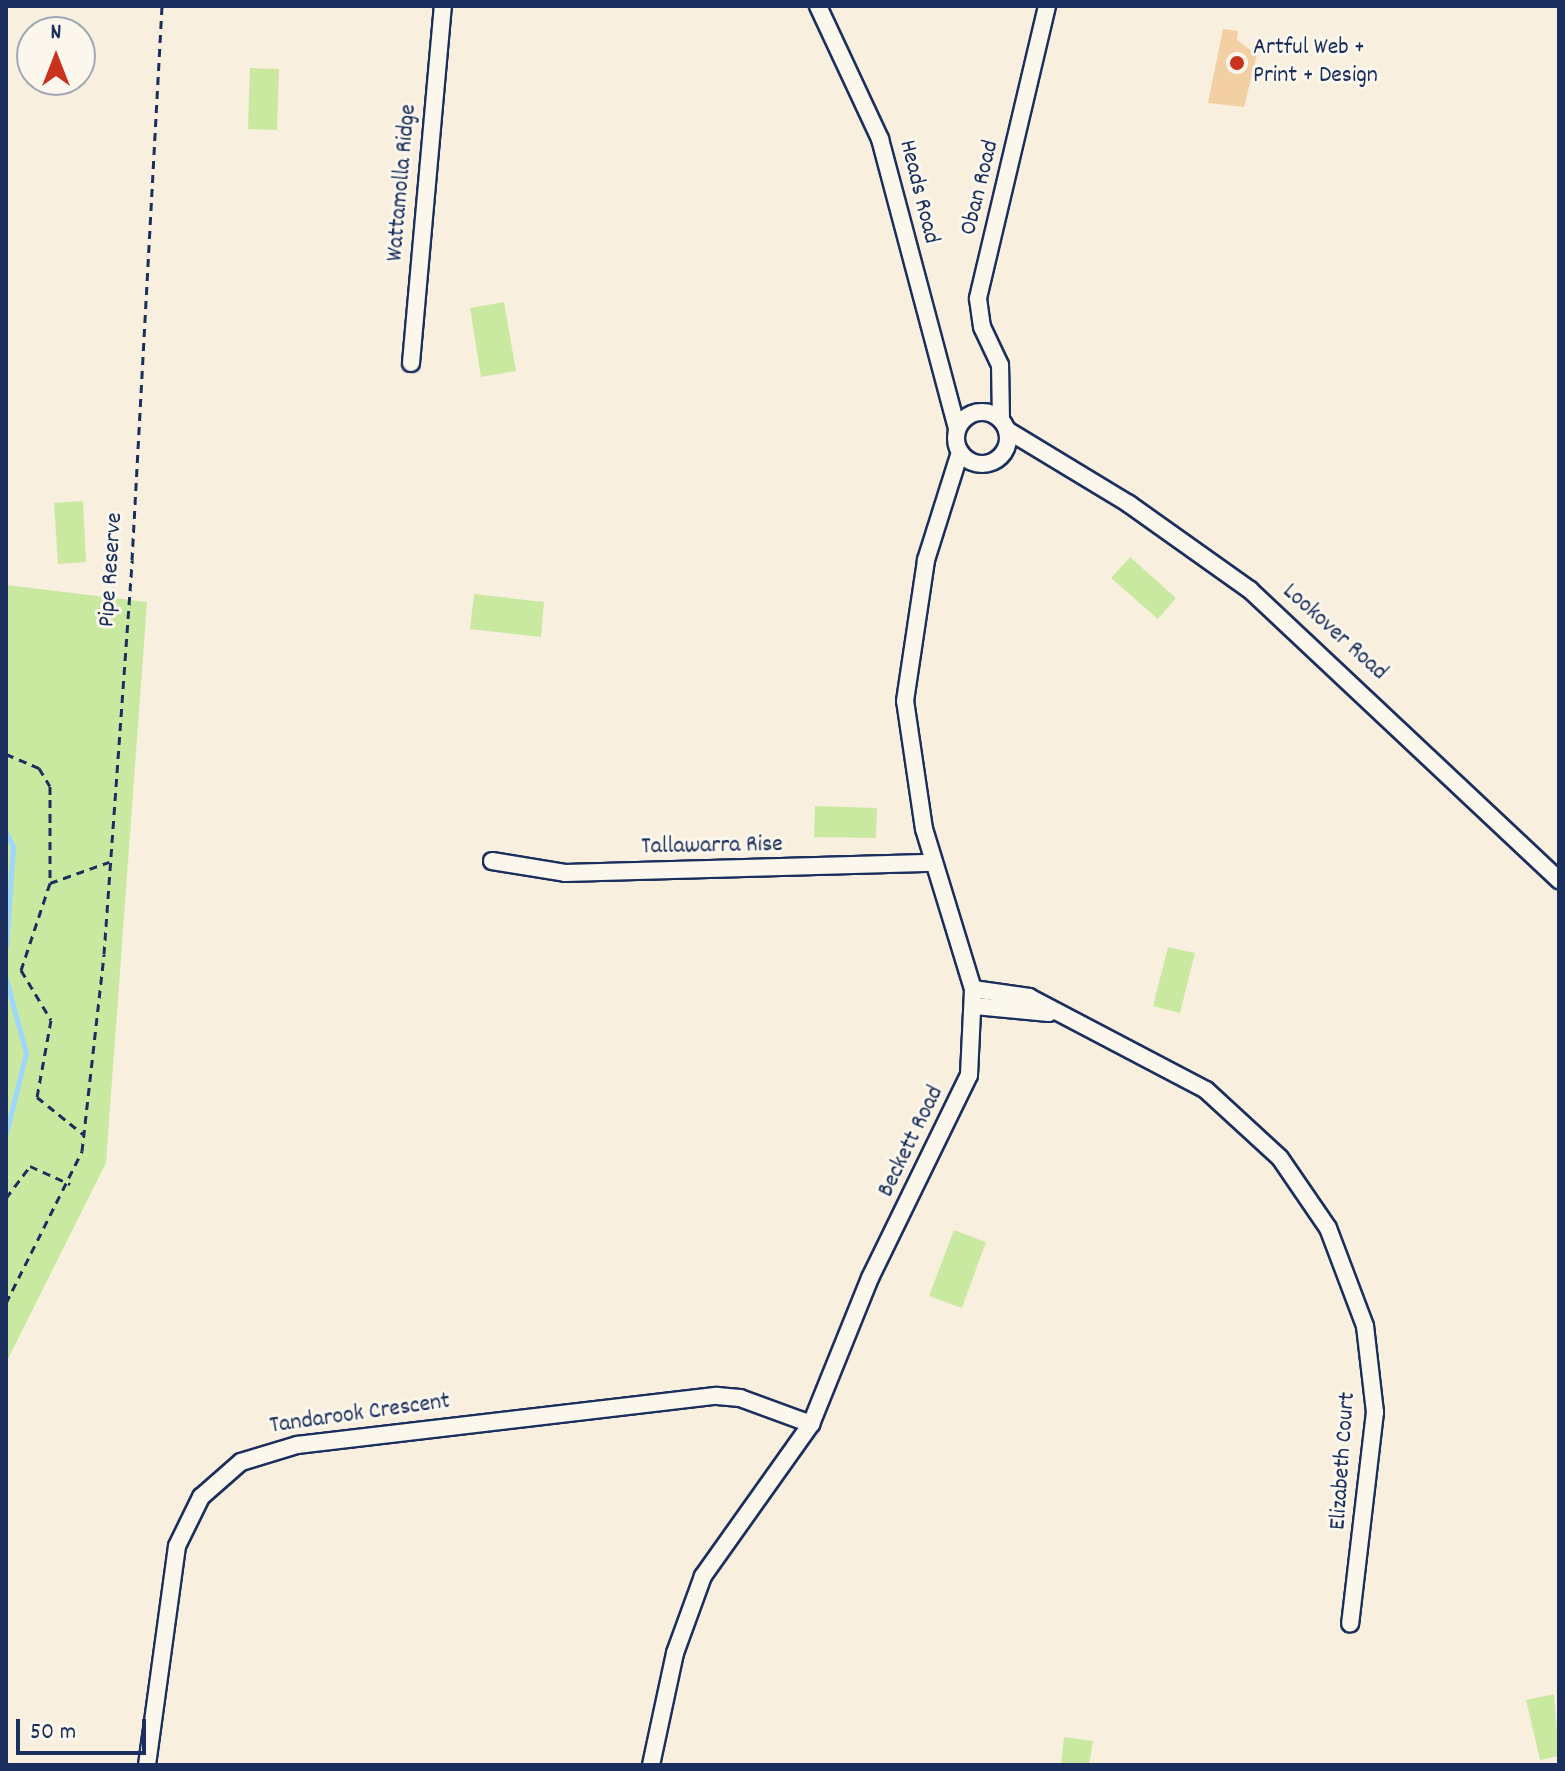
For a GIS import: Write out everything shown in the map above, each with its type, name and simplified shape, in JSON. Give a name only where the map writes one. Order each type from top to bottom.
[{"type":"street","name":"Wattamolla Ridge","points":[[411,363],[443,6]]},
{"type":"street","name":"Heads Road","points":[[818,6],[880,139],[945,400],[957,429]]},
{"type":"street","name":"Oban Road","points":[[1004,425],[1002,378],[978,298],[1047,6]]},
{"type":"street","points":[[945,400],[980,412],[1004,425],[1005,451],[993,462],[977,463],[960,452],[957,429],[980,412],[1002,378]]},
{"type":"street","name":"Lookover Road","points":[[1004,425],[1250,590],[1559,880]]},
{"type":"street","name":"Lookover Road","points":[[1005,451],[1049,456]]},
{"type":"street","name":"Beckett Road","points":[[651,1765],[675,1653],[703,1576],[811,1424],[870,1278],[963,1094],[975,1006],[973,989],[934,863],[906,735],[905,701],[926,560],[949,496],[960,452]]},
{"type":"street","name":"Beckett Road","points":[[949,496],[977,463]]},
{"type":"street","name":"Tallawarra Rise","points":[[492,861],[565,873],[934,863]]},
{"type":"street","name":"Elizabeth Court","points":[[973,989],[1016,992],[1180,1073],[1229,1108],[1280,1158],[1338,1249],[1365,1326],[1375,1412],[1350,1624]]},
{"type":"street","name":"Elizabeth Court","points":[[975,1006],[1059,1015]]},
{"type":"street","name":"Tandarook Crescent","points":[[147,1765],[183,1531],[212,1484],[254,1455],[717,1396],[752,1401],[811,1424]]},
{"type":"path","name":"Pipe Reserve","points":[[6,1303],[70,1184],[83,1134],[109,862],[162,6]]},
{"type":"path","points":[[7,754],[39,768],[50,786],[50,883],[21,970],[51,1020],[41,1061],[37,1097],[83,1134]]},
{"type":"path","points":[[50,883],[109,862]]},
{"type":"path","points":[[6,1198],[30,1166],[70,1184]]},
{"type":"green space","points":[[250,68],[279,69],[277,130],[248,129]]},
{"type":"green space","points":[[504,302],[516,371],[481,377],[470,308]]},
{"type":"green space","points":[[83,501],[86,562],[58,564],[54,503]]},
{"type":"green space","points":[[1130,557],[1176,598],[1158,619],[1111,578]]},
{"type":"green space","points":[[6,585],[147,602],[106,1163],[6,1363]]},
{"type":"green space","points":[[474,594],[544,602],[541,637],[470,629]]},
{"type":"green space","points":[[815,806],[877,808],[876,838],[814,837]]},
{"type":"green space","points":[[1168,947],[1195,953],[1180,1013],[1153,1006]]},
{"type":"green space","points":[[954,1230],[986,1242],[962,1308],[929,1296]]},
{"type":"green space","points":[[1554,1694],[1559,1756],[1540,1760],[1526,1700]]},
{"type":"green space","points":[[1064,1737],[1093,1741],[1089,1765],[1061,1765]]},
{"type":"building","name":"Artful Web + Print + Design","points":[[1223,29],[1238,31],[1237,40],[1257,55],[1244,107],[1208,103]]},
{"type":"waterway","points":[[6,833],[13,847],[6,947]]},
{"type":"waterway","points":[[6,979],[26,1053],[6,1133]]},
{"type":"place","name":"Artful Web + Print + Design","points":[[1237,63]]}]
